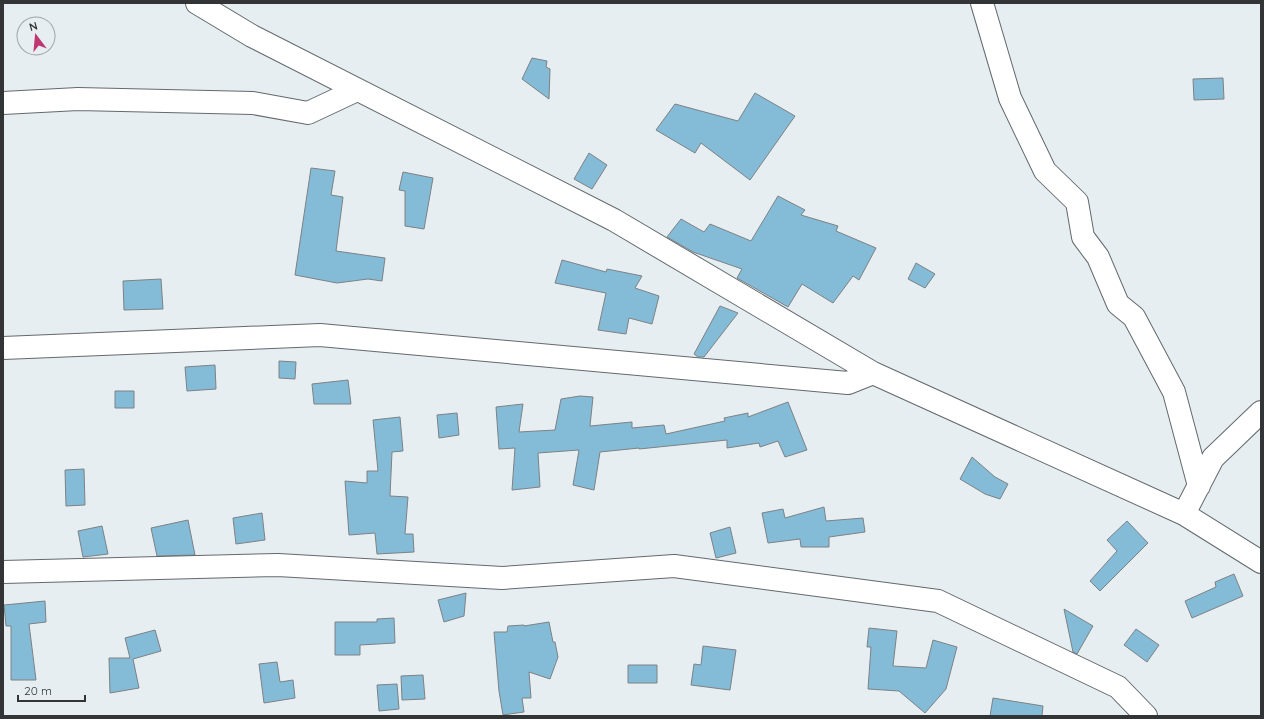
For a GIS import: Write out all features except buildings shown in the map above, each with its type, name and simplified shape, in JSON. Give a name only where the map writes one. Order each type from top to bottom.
[{"type":"street","points":[[197,3],[252,36],[614,220],[873,373],[1184,514],[1261,562]]},
{"type":"street","points":[[982,3],[1010,98],[1045,171],[1076,202],[1083,237],[1098,257],[1118,304],[1134,317],[1174,392],[1198,486]]},
{"type":"street","points":[[3,103],[78,99],[253,103],[308,112],[357,90]]},
{"type":"street","points":[[3,348],[320,335],[848,383],[873,373]]},
{"type":"street","points":[[1184,514],[1214,458],[1261,412]]},
{"type":"street","points":[[3,572],[278,565],[502,578],[674,566],[938,601],[1118,687],[1146,716]]}]
